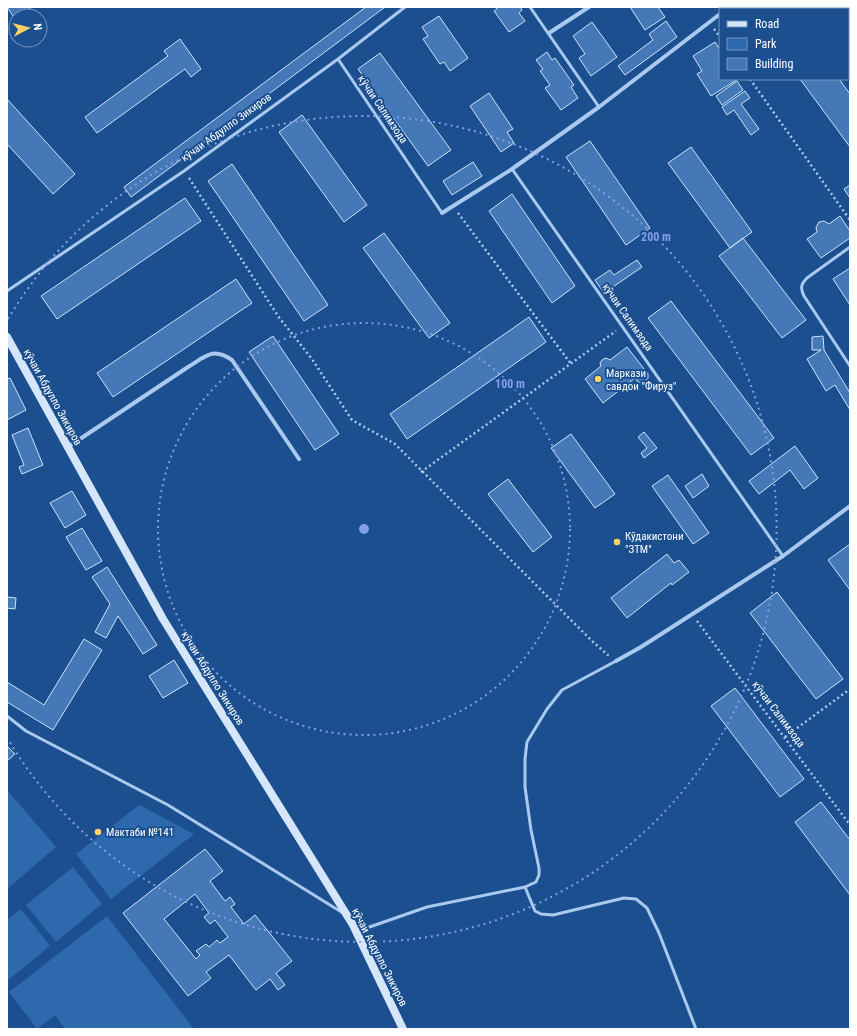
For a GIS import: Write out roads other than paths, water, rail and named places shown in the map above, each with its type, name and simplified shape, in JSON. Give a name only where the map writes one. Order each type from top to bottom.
[{"type":"street","points":[[549,33],[589,7]]},
{"type":"street","name":"кӯчаи Салимзода","points":[[442,213],[512,169],[599,107],[719,15]]},
{"type":"street","name":"кӯчаи Абдулло Зикиров","points":[[7,337],[164,619],[356,931],[403,1029]]},
{"type":"street","points":[[68,447],[206,355],[222,353],[232,360],[299,459]]},
{"type":"street","points":[[616,661],[641,647],[783,556],[850,506]]},
{"type":"lane","points":[[338,58],[405,7]]},
{"type":"lane","points":[[530,7],[599,107]]},
{"type":"lane","name":"кӯчаи Абдулло Зикиров","points":[[7,291],[184,171],[338,58]]},
{"type":"lane","name":"кӯчаи Салимзода","points":[[338,58],[442,213]]},
{"type":"lane","name":"кӯчаи Салимзода","points":[[512,169],[783,556]]},
{"type":"lane","points":[[850,247],[807,278],[802,283],[801,288],[804,296],[850,366]]},
{"type":"lane","points":[[356,931],[427,907],[525,887],[536,882],[539,875],[525,787],[525,759],[527,742],[547,709],[562,690],[616,661]]},
{"type":"lane","points":[[7,716],[26,731],[168,805],[347,916]]},
{"type":"lane","points":[[525,887],[536,911],[546,914],[553,914],[624,898],[636,898],[647,908],[659,933],[696,1029]]},
{"type":"place","name":"Маркази савдои \"Фируз\"","points":[[598,379]]},
{"type":"place","name":"Кӯдакистони \"ЗТМ\"","points":[[617,542]]},
{"type":"place","name":"Мактаби №141","points":[[98,832]]}]
